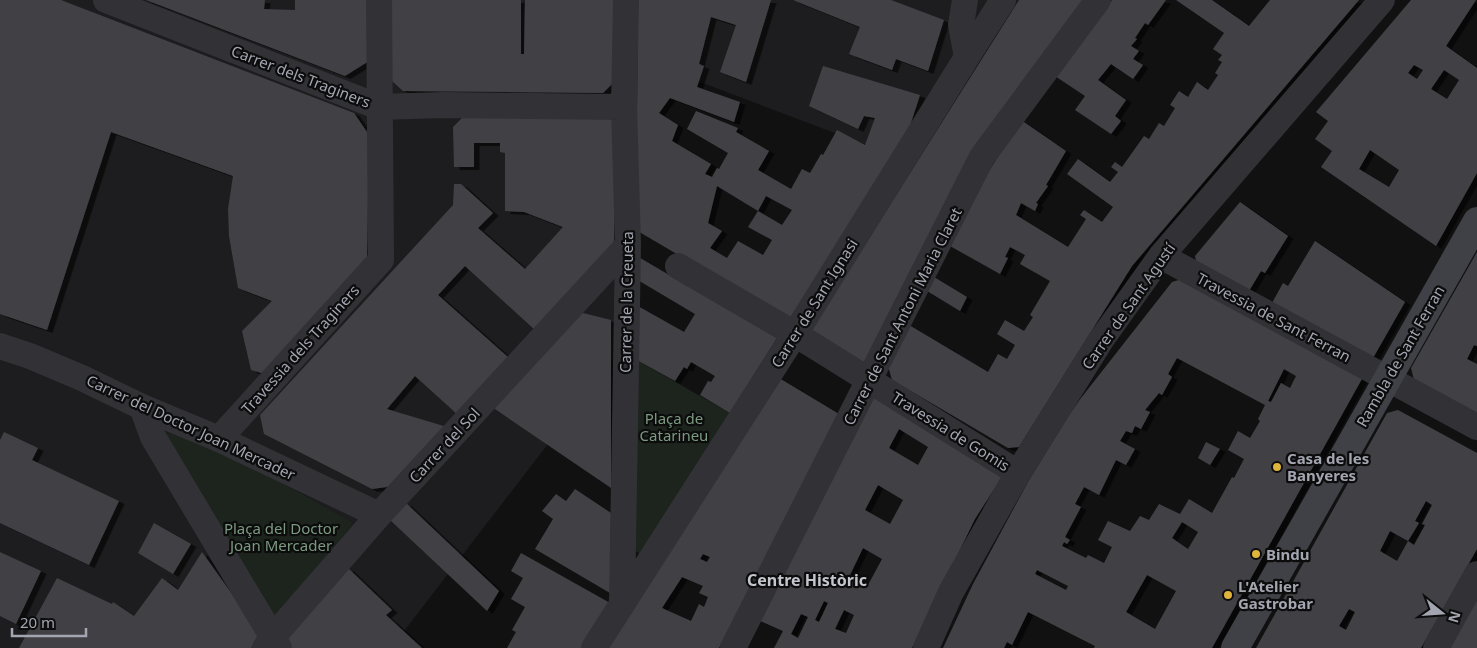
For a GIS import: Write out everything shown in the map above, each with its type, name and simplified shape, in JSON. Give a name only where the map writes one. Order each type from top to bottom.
[{"type":"street","name":"Carrer dels Traginers","points":[[106,0],[379,107],[443,105],[624,107]]},
{"type":"street","points":[[379,0],[379,107]]},
{"type":"street","name":"Carrer de la Creueta","points":[[622,605],[628,245],[624,107],[626,0]]},
{"type":"street","points":[[965,0],[961,26],[967,57]]},
{"type":"street","name":"Carrer de Sant Ignasi","points":[[594,648],[795,334],[1003,0]]},
{"type":"street","name":"Carrer de Sant Antoni Maria Claret","points":[[733,648],[982,158],[1098,0]]},
{"type":"street","name":"Carrer de Sant Agustí","points":[[926,648],[951,592],[1018,473],[1101,340],[1161,256],[1382,0]]},
{"type":"street","name":"Travessia dels Traginers","points":[[220,439],[382,260],[379,107]]},
{"type":"street","name":"Rambla de Sant Ferran","points":[[1235,648],[1477,221]]},
{"type":"street","name":"Carrer del Sol","points":[[272,645],[379,515],[628,245]]},
{"type":"street","name":"Travessia de Sant Ferran","points":[[1161,256],[1477,427]]},
{"type":"street","name":"Travessia de Gomis","points":[[678,266],[795,334],[1018,473]]},
{"type":"street","name":"Carrer del Doctor Joan Mercader","points":[[0,346],[30,356],[82,378],[142,407],[220,439],[379,515]]},
{"type":"street","points":[[142,407],[153,437],[272,645]]},
{"type":"street","points":[[1436,648],[1477,574]]},
{"type":"shaded area","points":[[0,0],[1019,0],[911,162],[632,56],[631,336],[391,648],[0,648]]},
{"type":"green space","name":"Plaça de Catarineu","points":[[635,359],[730,413],[644,556],[630,548]]},
{"type":"green space","name":"Plaça del Doctor Joan Mercader","points":[[164,432],[220,448],[353,523],[277,621]]},
{"type":"building","points":[[0,0],[61,0],[354,113],[369,135],[367,263],[265,374],[251,370],[242,331],[272,301],[238,288],[229,236],[228,209],[233,176],[111,132],[47,330],[0,314]]},
{"type":"building","points":[[146,0],[265,0],[264,9],[295,10],[295,0],[370,0],[369,61],[345,76]]},
{"type":"building","points":[[392,0],[521,0],[521,54],[524,54],[525,0],[615,0],[615,81],[603,93],[403,91],[392,81]]},
{"type":"building","points":[[638,0],[771,0],[746,82],[720,72],[736,25],[711,17],[699,64],[704,66],[697,87],[740,102],[734,122],[670,98],[659,113],[678,125],[672,141],[711,164],[705,174],[712,177],[728,153],[687,129],[696,111],[738,128],[736,132],[769,151],[758,170],[791,189],[802,169],[810,173],[837,130],[865,145],[875,118],[864,116],[858,129],[809,106],[823,66],[920,95],[907,135],[789,320],[636,230]],"holes":[[[717,186],[758,211],[748,227],[772,240],[763,255],[738,241],[727,258],[710,248],[722,231],[708,223]],[[766,196],[792,210],[782,225],[758,211]]]},
{"type":"building","points":[[793,0],[891,0],[944,20],[928,71],[896,59],[892,70],[849,54],[860,27]]},
{"type":"building","points":[[1019,0],[1086,0],[865,364],[810,332]]},
{"type":"building","points":[[1112,0],[1166,0],[1148,25],[1145,23],[1131,46],[1139,51],[1133,59],[1143,65],[1133,79],[1111,64],[1098,80],[1126,100],[1115,116],[1121,121],[1111,134],[1075,110],[1085,96],[1055,76]]},
{"type":"building","points":[[1176,0],[1212,0],[1249,26],[1270,0],[1359,0],[1132,266],[1019,447],[1008,448],[892,380],[888,366],[909,325],[988,372],[998,354],[1007,359],[1015,345],[997,334],[1005,320],[1024,331],[1033,317],[1030,315],[1050,281],[1020,264],[1025,255],[1010,247],[1005,257],[1008,258],[1000,274],[950,246],[989,171],[1021,120],[1066,151],[1046,185],[1048,186],[1036,203],[1038,204],[1035,211],[1021,203],[1016,215],[1068,247],[1086,219],[1080,215],[1084,210],[1102,222],[1113,207],[1067,174],[1078,159],[1110,182],[1118,172],[1111,167],[1115,162],[1122,167],[1144,136],[1149,139],[1159,123],[1164,126],[1175,108],[1170,105],[1179,91],[1188,97],[1197,82],[1208,90],[1218,75],[1215,73],[1222,62],[1218,60],[1222,55],[1213,49],[1224,33]]},
{"type":"building","points":[[1411,0],[1476,0],[1446,46],[1477,68],[1477,173],[1436,246],[1321,167],[1332,151],[1315,139],[1328,121],[1316,112]],"holes":[[[1414,65],[1423,70],[1417,79],[1408,73]],[[1444,70],[1459,80],[1447,99],[1431,89]],[[1370,150],[1399,170],[1389,187],[1359,169]]]},
{"type":"building","points":[[465,115],[604,115],[616,123],[614,244],[535,330],[465,266],[438,295],[509,358],[458,415],[415,376],[387,409],[447,427],[394,486],[372,489],[264,434],[260,415],[453,205],[454,184],[461,184],[493,213],[478,228],[525,269],[563,227],[524,212],[505,211],[505,153],[500,152],[500,143],[474,143],[474,167],[454,167],[453,127]]},
{"type":"building","points":[[1240,202],[1288,236],[1265,273],[1261,271],[1249,291],[1196,261],[1195,256]]},
{"type":"building","points":[[1315,241],[1405,302],[1373,358],[1272,303],[1283,283],[1288,286]]},
{"type":"building","points":[[1477,252],[1477,346],[1474,345],[1467,359],[1477,364],[1477,415],[1414,380],[1411,368]]},
{"type":"building","points":[[635,255],[777,338],[730,413],[700,395],[708,381],[711,382],[715,376],[691,362],[687,369],[684,367],[675,381],[635,359],[636,305],[684,332],[695,314],[636,279]]},
{"type":"building","points":[[934,277],[967,297],[960,311],[927,291]]},
{"type":"building","points":[[1182,279],[1363,377],[1212,648],[1094,648],[1095,646],[1028,612],[1012,645],[1007,642],[1004,648],[943,648],[973,584],[1029,480],[1069,415],[1172,282]],"holes":[[[1177,358],[1265,405],[1258,419],[1260,421],[1250,438],[1238,431],[1228,450],[1244,459],[1234,478],[1232,477],[1212,513],[1189,499],[1180,514],[1159,504],[1149,520],[1140,516],[1130,531],[1108,521],[1098,540],[1112,547],[1104,563],[1088,555],[1086,558],[1062,546],[1064,542],[1067,544],[1070,540],[1065,537],[1081,507],[1075,504],[1084,487],[1099,495],[1116,460],[1126,465],[1135,449],[1120,441],[1126,431],[1132,433],[1135,426],[1141,429],[1150,412],[1145,410],[1159,393],[1162,395],[1172,377],[1168,374]],[[1284,369],[1296,376],[1290,388],[1281,383],[1271,402],[1268,401]],[[1182,522],[1198,532],[1188,549],[1172,538]],[[1037,570],[1068,586],[1066,590],[1035,574]],[[1147,575],[1176,591],[1155,629],[1126,612]]]},
{"type":"building","points":[[579,312],[611,320],[611,488],[492,407]]},
{"type":"building","points":[[779,378],[839,414],[719,648],[609,648]],"holes":[[[703,554],[710,557],[707,562],[700,559]],[[682,577],[703,586],[699,593],[708,597],[704,607],[699,604],[691,621],[662,608]]]},
{"type":"building","points":[[875,393],[1007,469],[975,519],[912,648],[774,648],[783,631],[758,620]],"holes":[[[899,429],[928,447],[918,465],[889,448]],[[878,485],[903,500],[890,524],[865,510]],[[863,548],[882,559],[868,585],[850,575]],[[824,601],[828,603],[819,622],[815,620]],[[844,610],[854,615],[846,633],[835,629]],[[801,614],[808,617],[798,638],[791,634]]]},
{"type":"building","points":[[1398,410],[1477,453],[1477,549],[1421,648],[1256,648],[1387,413]],"holes":[[[1426,501],[1432,505],[1422,524],[1425,525],[1414,545],[1408,541],[1419,523],[1415,521]],[[1390,531],[1408,541],[1397,561],[1380,551]],[[1349,609],[1355,612],[1346,630],[1339,626]]]},
{"type":"building","points":[[4,432],[38,448],[32,460],[119,501],[89,565],[0,523],[0,440]]},
{"type":"building","points":[[1206,442],[1220,449],[1210,465],[1198,458]]},
{"type":"building","points":[[575,489],[611,513],[610,593],[535,549],[553,519],[542,511],[556,494],[566,501]]},
{"type":"building","points":[[406,503],[499,591],[487,611],[390,520]]},
{"type":"building","points":[[154,523],[191,544],[173,574],[138,553]]},
{"type":"building","points":[[0,552],[41,571],[16,624],[0,616]]},
{"type":"building","points":[[202,552],[259,632],[259,637],[251,648],[19,648],[57,578],[112,604],[113,602],[134,616],[162,578],[178,590]]},
{"type":"building","points":[[521,553],[610,603],[581,648],[507,648],[516,632],[512,630],[525,607],[511,599],[523,578],[511,571]]},
{"type":"building","points":[[348,568],[392,610],[386,615],[422,648],[287,648],[288,632]]},
{"type":"building","points":[[1477,593],[1477,648],[1446,648]]},
{"type":"place","name":"Casa de les Banyeres","points":[[1277,467]]},
{"type":"place","name":"Bindu","points":[[1256,554]]},
{"type":"place","name":"L'Atelier Gastrobar","points":[[1228,595]]},
{"type":"district","name":"Centre Històric","points":[[807,580]]}]
